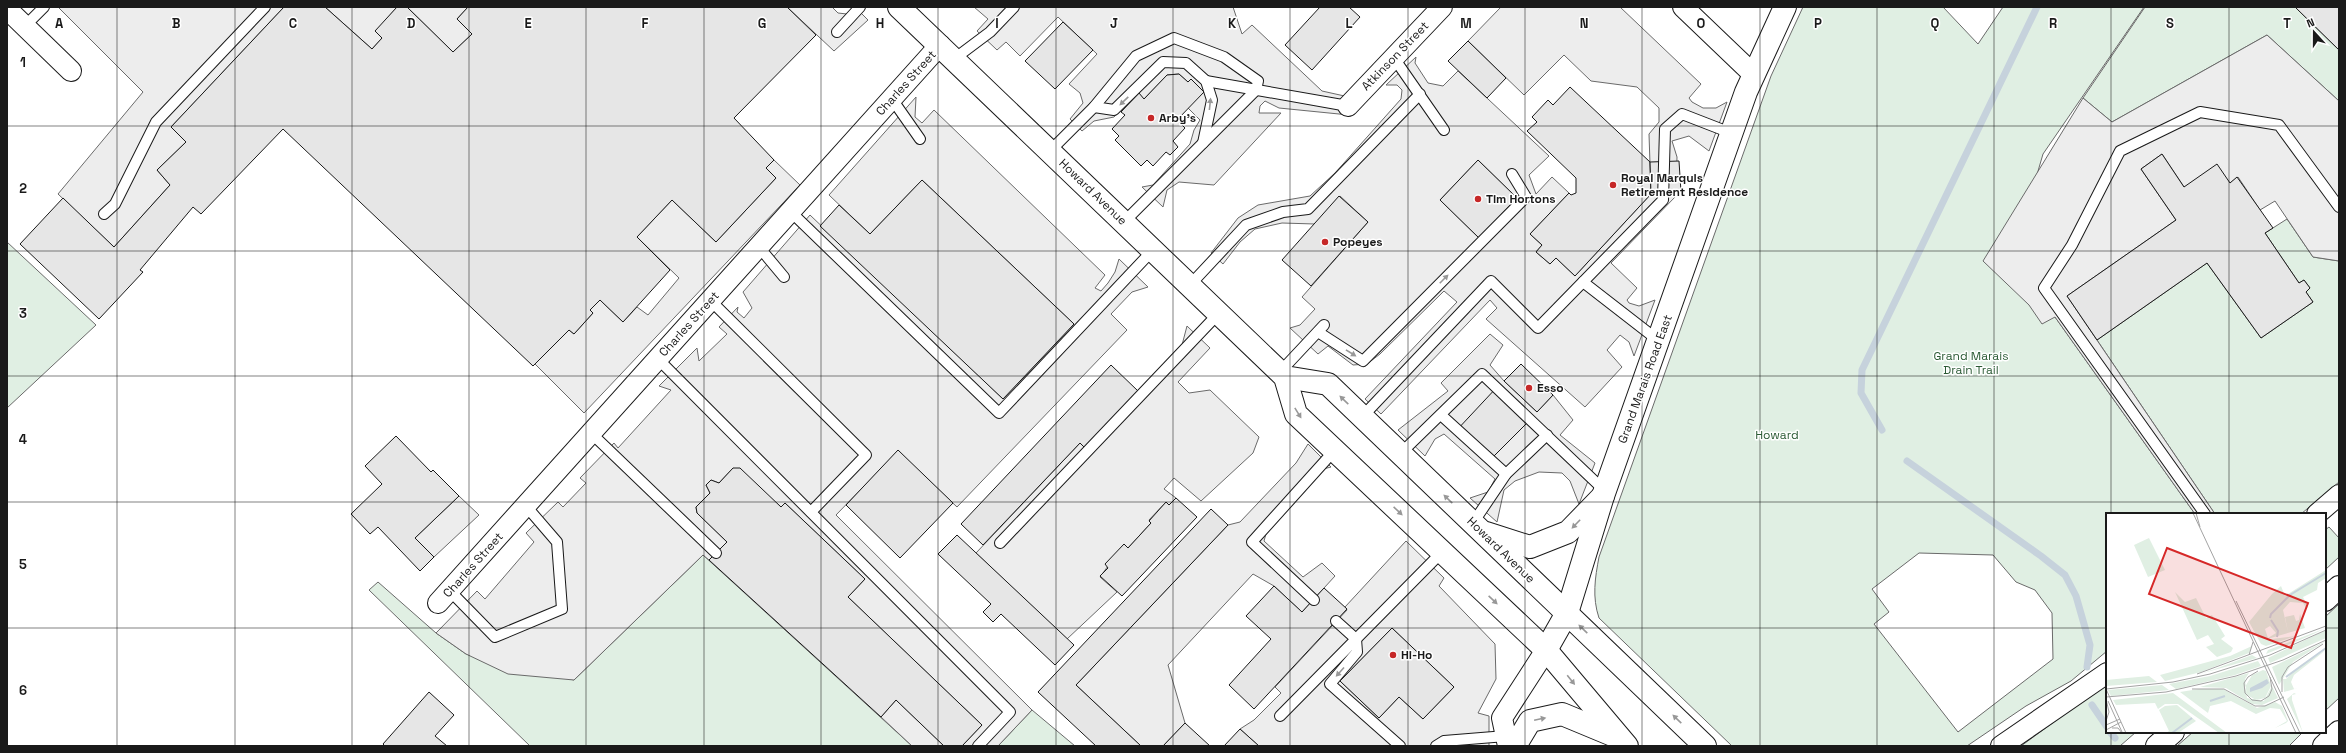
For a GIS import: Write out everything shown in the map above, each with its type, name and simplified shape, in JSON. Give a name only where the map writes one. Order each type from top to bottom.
[{"type":"main road","name":"Howard Avenue","points":[[900,7],[1282,374],[1296,414],[1546,650],[1622,742]]},
{"type":"main road","name":"Grand Marais Road East","points":[[1546,650],[1567,614],[1604,493],[1659,341],[1731,133],[1753,74],[1785,7]]},
{"type":"main road","name":"Howard Avenue","points":[[1282,374],[1328,384],[1705,746]]},
{"type":"main road","points":[[1477,527],[1530,547],[1568,532],[1604,493]]},
{"type":"main road","points":[[2326,599],[2339,587]]},
{"type":"main road","points":[[1509,743],[1530,721],[1562,714],[1622,742]]},
{"type":"main road","points":[[2324,746],[2339,732]]},
{"type":"main road","points":[[2157,746],[2172,733]]},
{"type":"street","name":"Atkinson Street","points":[[1348,106],[1442,7]]},
{"type":"street","points":[[1683,7],[1753,74]]},
{"type":"street","points":[[7,9],[71,71]]},
{"type":"street","name":"Charles Street","points":[[444,597],[892,99],[947,52]]},
{"type":"street","points":[[2318,513],[2339,495]]},
{"type":"street","name":"Grand Marais Road East","points":[[1509,743],[1502,718],[1546,650]]},
{"type":"street","points":[[2000,746],[2106,674]]},
{"type":"lane","points":[[25,26],[44,7]]},
{"type":"lane","points":[[104,214],[115,204],[156,122],[265,7]]},
{"type":"lane","points":[[837,32],[860,7]]},
{"type":"lane","points":[[947,52],[990,32],[1014,7]]},
{"type":"lane","points":[[1050,151],[1094,107],[1136,56],[1174,38],[1224,57],[1258,81],[1256,90],[1124,222]]},
{"type":"lane","points":[[1394,58],[1444,130]]},
{"type":"lane","points":[[1094,107],[1114,110],[1163,62],[1186,63],[1206,81],[1212,100],[1203,143]]},
{"type":"lane","points":[[1206,81],[1348,106]]},
{"type":"lane","points":[[1190,285],[1246,225],[1283,212],[1308,209],[1420,94]]},
{"type":"lane","points":[[892,99],[920,139]]},
{"type":"lane","points":[[2204,513],[2044,288],[2072,245],[2120,151],[2200,112],[2279,125],[2339,207]]},
{"type":"lane","points":[[1362,417],[1492,281],[1538,328],[1663,200],[1665,129],[1682,114],[1731,133]]},
{"type":"lane","points":[[1282,374],[1321,329],[1363,361],[1526,197],[1512,174]]},
{"type":"lane","points":[[791,212],[999,412],[1153,250]]},
{"type":"lane","points":[[759,247],[784,277]]},
{"type":"lane","points":[[1583,282],[1659,341]]},
{"type":"lane","points":[[711,300],[866,455],[811,512]]},
{"type":"lane","points":[[1000,543],[1219,313]]},
{"type":"lane","points":[[658,359],[1010,712],[978,746]]},
{"type":"lane","points":[[1400,454],[1482,374],[1547,435],[1604,493]]},
{"type":"lane","points":[[1441,415],[1506,474]]},
{"type":"lane","points":[[592,433],[716,553]]},
{"type":"lane","points":[[1477,527],[1506,474],[1547,435]]},
{"type":"lane","points":[[1314,600],[1252,542],[1334,451]]},
{"type":"lane","points":[[444,597],[495,637],[562,609],[557,542],[526,506]]},
{"type":"lane","points":[[1280,716],[1442,552]]},
{"type":"lane","points":[[1336,621],[1356,639],[1358,652],[1330,684],[1400,746]]},
{"type":"lane","points":[[1436,746],[1444,741],[1509,743]]},
{"type":"green space","points":[[1803,7],[1943,7],[1978,44],[2003,7],[2144,7],[2043,154],[2017,243],[2055,317],[2194,513],[2106,513],[2106,652],[2071,681],[2026,706],[1967,746],[1732,746],[1599,618],[1595,603],[1595,580],[1599,557],[1771,76]],"holes":[[[1919,553],[1993,555],[2016,582],[2035,590],[2052,613],[2053,659],[1958,732],[1874,624],[1889,612],[1872,589]]]},
{"type":"green space","points":[[2145,7],[2295,7],[2339,50],[2339,101],[2267,35],[2112,122],[2083,98]]},
{"type":"green space","points":[[2287,219],[2313,257],[2339,261],[2339,482],[2302,513],[2214,513],[2097,340],[2207,263],[2261,338],[2313,302],[2306,292],[2310,288],[2304,280],[2299,283],[2265,233]]},
{"type":"green space","points":[[7,242],[96,325],[7,408]]},
{"type":"green space","points":[[2329,527],[2339,538],[2339,557],[2326,569],[2326,529]]},
{"type":"green space","points":[[703,555],[912,746],[530,746],[369,590],[378,582],[436,633],[466,654],[574,680]]},
{"type":"green space","points":[[2339,604],[2339,698],[2326,710],[2326,616]]},
{"type":"green space","points":[[2106,684],[2106,733],[2135,733],[2120,746],[2021,746]]},
{"type":"green space","points":[[1032,710],[1075,746],[998,746]]},
{"type":"green space","points":[[2192,733],[2302,733],[2289,746],[2177,746]]},
{"type":"shaded area","points":[[58,7],[284,7],[171,127],[186,142],[157,170],[170,185],[114,247],[58,194],[143,92]]},
{"type":"shaded area","points":[[325,7],[397,7],[376,31],[382,38],[372,49]]},
{"type":"shaded area","points":[[407,7],[468,7],[457,19],[472,34],[453,52]]},
{"type":"shaded area","points":[[787,7],[832,7],[838,13],[847,14],[855,7],[868,20],[834,51]]},
{"type":"shaded area","points":[[974,7],[1233,7],[1242,34],[1252,25],[1322,91],[1349,97],[1349,115],[1279,108],[1265,101],[1260,106],[1259,113],[1281,113],[1214,185],[1179,182],[1167,190],[1163,207],[1142,187],[1153,185],[1190,144],[1194,130],[1200,120],[1188,108],[1188,82],[1179,74],[1167,75],[1144,99],[1138,93],[1114,117],[1094,121],[1082,131],[1070,119],[1083,103],[1080,93],[1069,84],[1097,54],[1058,17],[1020,56],[1006,42],[997,50],[977,31],[988,19]]},
{"type":"shaded area","points":[[1501,7],[1620,7],[1701,84],[1689,98],[1692,102],[1703,108],[1716,108],[1727,102],[1709,151],[1689,136],[1672,141],[1677,157],[1676,196],[1611,263],[1637,288],[1627,300],[1629,303],[1639,306],[1655,300],[1634,356],[1629,342],[1620,335],[1607,350],[1622,367],[1585,407],[1486,319],[1497,308],[1490,300],[1381,414],[1365,399],[1457,302],[1444,291],[1380,354],[1367,364],[1353,365],[1328,346],[1318,354],[1290,328],[1300,325],[1315,309],[1302,297],[1368,222],[1340,196],[1315,224],[1282,223],[1255,229],[1240,242],[1223,264],[1211,253],[1238,218],[1258,205],[1310,196],[1335,173],[1401,99],[1402,90],[1397,85],[1386,85],[1416,57],[1415,63],[1428,83],[1443,86],[1458,71],[1549,156],[1529,175],[1536,194],[1552,177],[1569,193],[1530,234],[1542,245],[1536,252],[1550,264],[1556,258],[1575,276],[1651,194],[1649,134],[1659,122],[1659,108],[1637,87],[1591,81],[1564,55],[1524,95],[1468,41]],"holes":[[[1478,160],[1517,198],[1479,238],[1440,200]]]},
{"type":"shaded area","points":[[2267,35],[2339,101],[2339,261],[2313,257],[2275,201],[2260,210],[2238,177],[2230,183],[2184,187],[2162,154],[2141,169],[2176,220],[2067,296],[2214,513],[2194,513],[2055,317],[2042,324],[2029,305],[1983,261],[2083,98],[2112,122]]},
{"type":"shaded area","points":[[916,97],[915,117],[922,123],[934,110],[1105,275],[1095,288],[1101,291],[1108,283],[1115,272],[1119,259],[1148,287],[1132,292],[1111,314],[1127,330],[957,507],[898,451],[836,515],[1032,710],[998,746],[962,746],[982,725],[848,597],[865,579],[785,503],[781,507],[733,468],[719,483],[711,480],[706,485],[710,493],[696,507],[697,513],[727,542],[709,560],[703,555],[574,680],[508,674],[466,654],[436,633],[477,591],[485,599],[534,542],[526,533],[558,502],[563,507],[586,483],[580,478],[614,443],[618,448],[671,390],[659,386],[697,348],[699,361],[727,334],[719,327],[738,307],[737,312],[744,318],[752,308],[743,292],[810,215],[1003,399],[1074,324],[922,180],[870,234],[829,195]]},
{"type":"shaded area","points":[[774,160],[800,185],[584,413],[535,364],[569,330],[574,334],[593,313],[590,310],[600,300],[623,322],[637,307],[648,315],[679,278],[637,237],[672,200],[716,242],[776,178],[766,168]]},
{"type":"shaded area","points":[[1187,326],[1210,348],[1178,382],[1189,393],[1210,390],[1259,437],[1253,453],[1201,501],[1174,478],[1164,489],[1176,498],[1169,505],[1166,502],[1149,520],[1151,523],[1128,548],[1124,544],[1100,577],[1117,592],[1067,639],[976,553],[1080,443],[1085,447],[1182,345]]},
{"type":"shaded area","points":[[1490,334],[1503,345],[1490,365],[1504,381],[1537,412],[1553,395],[1573,420],[1560,435],[1595,463],[1579,504],[1570,481],[1562,473],[1539,472],[1515,481],[1504,490],[1497,522],[1470,498],[1488,492],[1495,479],[1444,434],[1435,439],[1425,456],[1398,430],[1448,391],[1441,383]]},
{"type":"shaded area","points":[[1308,444],[1331,467],[1319,470],[1269,523],[1264,541],[1303,577],[1322,563],[1335,576],[1302,612],[1274,586],[1253,574],[1168,665],[1185,723],[1163,746],[1141,746],[1076,685],[1228,525],[1240,522],[1296,463]]},
{"type":"shaded area","points":[[459,496],[479,515],[434,557],[415,538]]},
{"type":"shaded area","points":[[1406,541],[1444,578],[1439,586],[1495,644],[1496,679],[1478,713],[1489,716],[1489,746],[1259,746],[1240,729],[1254,720],[1281,693],[1275,687],[1347,610],[1345,607]],"holes":[[[1392,628],[1454,687],[1423,719],[1399,697],[1379,718],[1340,681]]]},
{"type":"shaded area","points":[[896,700],[944,746],[912,746],[881,717]]},
{"type":"building","points":[[284,7],[325,7],[372,49],[382,38],[375,31],[397,7],[407,7],[453,52],[472,34],[457,19],[468,7],[787,7],[816,35],[734,118],[774,160],[766,168],[776,178],[716,242],[672,200],[637,237],[670,270],[623,322],[600,300],[590,310],[593,313],[574,334],[569,330],[533,366],[283,129],[201,214],[193,207],[140,270],[143,272],[99,319],[20,244],[63,198],[114,247],[170,185],[157,170],[186,142],[171,127]]},
{"type":"building","points":[[1320,7],[1349,7],[1360,17],[1312,70],[1285,45]]},
{"type":"building","points":[[2295,7],[2339,7],[2339,50]]},
{"type":"building","points":[[1063,22],[1093,50],[1055,89],[1025,61]]},
{"type":"building","points":[[1468,41],[1506,78],[1487,98],[1448,61]]},
{"type":"building","name":"Arby's","points":[[1179,74],[1188,82],[1191,79],[1204,92],[1177,120],[1185,128],[1173,141],[1178,147],[1170,155],[1166,152],[1153,166],[1147,160],[1141,166],[1115,140],[1119,136],[1112,129],[1125,115],[1121,112],[1139,93],[1144,99],[1167,75]]},
{"type":"building","name":"Royal Marquis Retirement Residence","points":[[1570,87],[1650,162],[1651,194],[1575,276],[1556,258],[1550,264],[1536,252],[1542,245],[1530,234],[1569,193],[1571,195],[1576,193],[1576,178],[1527,131],[1537,122],[1532,117],[1548,100],[1553,105]]},
{"type":"building","points":[[2162,154],[2184,187],[2217,164],[2230,183],[2237,177],[2273,228],[2265,233],[2299,283],[2304,280],[2310,288],[2306,292],[2313,302],[2261,338],[2207,263],[2097,340],[2067,296],[2176,220],[2141,169]]},
{"type":"building","name":"Tim Hortons","points":[[1478,160],[1517,198],[1479,238],[1440,200]]},
{"type":"building","points":[[1679,161],[1681,192],[1651,194],[1650,162]]},
{"type":"building","points":[[922,180],[1074,324],[1003,399],[820,226],[839,205],[870,234]]},
{"type":"building","name":"Popeyes","points":[[1339,196],[1368,222],[1311,286],[1282,260]]},
{"type":"building","name":"Esso","points":[[1521,364],[1553,395],[1537,412],[1504,381]]},
{"type":"building","points":[[1111,365],[1138,391],[1085,448],[1080,443],[983,545],[961,524]]},
{"type":"building","points":[[1498,386],[1531,419],[1488,462],[1455,432]]},
{"type":"building","points":[[396,436],[431,472],[433,470],[459,496],[415,538],[434,557],[420,571],[378,527],[370,534],[351,514],[382,484],[365,466]]},
{"type":"building","points":[[898,450],[953,503],[900,558],[846,505]]},
{"type":"building","points":[[733,468],[740,468],[781,507],[785,503],[865,579],[848,597],[982,725],[962,746],[944,746],[896,700],[881,717],[709,560],[727,542],[697,513],[696,507],[710,493],[706,485],[711,480],[719,483]]},
{"type":"building","points":[[1176,498],[1197,517],[1122,596],[1100,576],[1108,568],[1105,564],[1124,544],[1128,548],[1151,523],[1149,521],[1166,502],[1169,505]]},
{"type":"building","points":[[1211,509],[1228,525],[1076,685],[1141,746],[1096,746],[1038,692]]},
{"type":"building","points":[[957,535],[1074,645],[1055,665],[1001,614],[993,622],[983,612],[991,604],[938,554]]},
{"type":"building","points":[[1274,586],[1302,612],[1324,588],[1347,609],[1254,709],[1229,685],[1271,639],[1246,616]]},
{"type":"building","name":"Hi-Ho","points":[[1392,628],[1454,687],[1423,719],[1399,697],[1379,718],[1340,681]]},
{"type":"building","points":[[429,692],[454,715],[435,736],[447,746],[385,746],[383,744]]},
{"type":"building","points":[[1185,723],[1210,746],[1163,746]]},
{"type":"building","points":[[1240,729],[1259,746],[1224,746]]},
{"type":"waterway","points":[[1882,430],[1861,393],[1862,370],[2037,7]]},
{"type":"waterway","points":[[1907,461],[2041,556],[2065,575],[2076,596],[2090,645],[2087,667]]},
{"type":"waterway","points":[[2092,705],[2106,726]]},
{"type":"waterway","points":[[2111,733],[2115,738]]},
{"type":"place","name":"Arby's","points":[[1151,118]]},
{"type":"place","name":"Royal Marquis Retirement Residence","points":[[1613,185]]},
{"type":"place","name":"Tim Hortons","points":[[1478,199]]},
{"type":"place","name":"Popeyes","points":[[1325,242]]},
{"type":"place","name":"Esso","points":[[1529,388]]},
{"type":"place","name":"Hi-Ho","points":[[1393,655]]},
{"type":"park label","name":"Grand Marais Drain Trail","points":[[1971,363]]},
{"type":"park label","name":"Howard","points":[[1777,435]]}]
